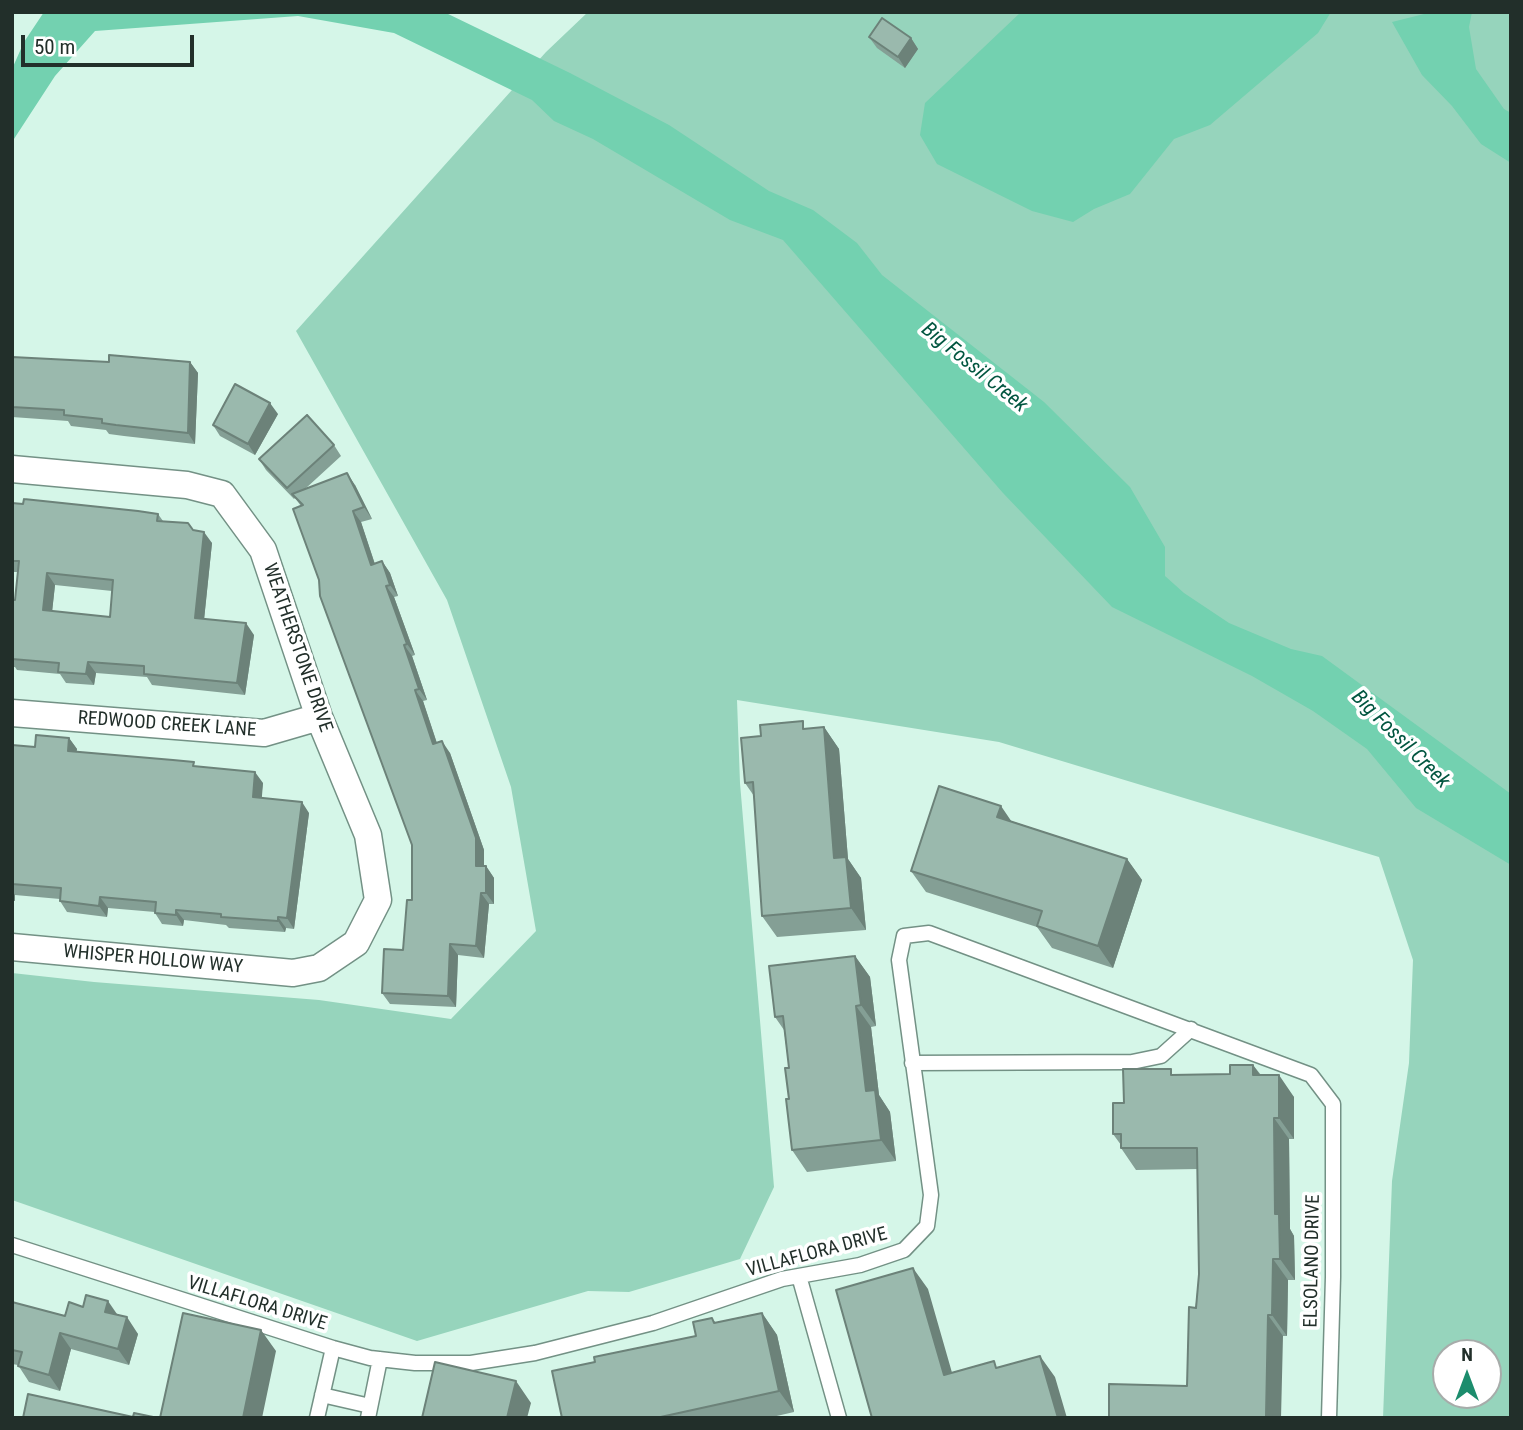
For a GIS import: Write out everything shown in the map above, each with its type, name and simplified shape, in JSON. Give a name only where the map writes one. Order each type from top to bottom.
[{"type":"street","name":"WEATHERSTONE DRIVE","points":[[12,469],[187,485],[222,494],[263,550],[319,717],[368,835],[379,900],[356,943],[319,968],[293,973]]},
{"type":"street","name":"REDWOOD CREEK LANE","points":[[12,713],[264,733],[319,717]]},
{"type":"street","name":"WHISPER HOLLOW WAY","points":[[12,947],[293,973]]},
{"type":"lane","name":"VILLAFLORA DRIVE","points":[[12,1245],[332,1348],[380,1359],[471,1363],[535,1353],[653,1323],[799,1276],[860,1265],[904,1250],[927,1226],[930,1195],[899,960],[904,936],[929,933],[1311,1074],[1333,1104]]},
{"type":"lane","points":[[912,1063],[1132,1062],[1161,1056],[1191,1029]]},
{"type":"lane","name":"ELSOLANO DRIVE","points":[[1329,1418],[1333,1276],[1333,1104]]},
{"type":"lane","points":[[799,1276],[839,1418]]},
{"type":"lane","points":[[317,1418],[332,1348]]},
{"type":"lane","points":[[322,1395],[369,1412],[380,1359]]},
{"type":"shaded area","points":[[588,12],[1511,12],[1511,1418],[1383,1418],[1392,1181],[1409,1063],[1413,960],[1379,857],[999,742],[737,700],[740,783],[774,1187],[740,1259],[629,1292],[588,1291],[417,1341],[12,1200],[12,973],[319,1000],[451,1019],[536,931],[511,787],[447,600],[296,331],[546,52]]},
{"type":"water","name":"Big Fossil Creek","points":[[44,12],[444,12],[669,125],[769,191],[813,210],[857,243],[882,275],[1044,402],[1130,487],[1165,547],[1165,576],[1184,593],[1229,623],[1291,649],[1322,656],[1511,794],[1511,865],[1416,808],[1367,749],[1313,711],[1252,676],[1112,607],[1003,493],[783,240],[730,220],[593,139],[554,121],[532,100],[394,33],[298,16],[95,31],[55,76],[12,142],[12,69],[24,42]]},
{"type":"water","points":[[1021,12],[1331,12],[1318,33],[1210,125],[1174,139],[1130,194],[1094,209],[1073,222],[1032,211],[937,164],[920,135],[925,103]]},
{"type":"water","points":[[1432,12],[1472,12],[1469,27],[1476,69],[1504,109],[1511,113],[1511,163],[1481,144],[1452,106],[1422,75],[1392,22]]},
{"type":"building","points":[[882,18],[911,38],[898,57],[869,37]]},
{"type":"building","points":[[109,355],[190,362],[188,433],[102,423],[102,419],[64,415],[64,410],[12,407],[12,357],[109,362]]},
{"type":"building","points":[[235,384],[270,403],[248,444],[213,425]]},
{"type":"building","points":[[307,415],[334,445],[287,488],[259,459]]},
{"type":"building","points":[[347,473],[364,507],[353,511],[371,565],[382,561],[390,585],[386,586],[407,644],[404,645],[419,689],[415,690],[433,744],[442,741],[476,838],[476,866],[486,866],[486,893],[481,893],[476,946],[450,944],[448,996],[382,993],[384,949],[403,950],[407,900],[412,900],[412,845],[320,596],[319,580],[293,509],[303,505],[292,494]]},
{"type":"building","points":[[24,499],[158,514],[157,521],[188,523],[193,530],[204,532],[195,618],[246,623],[237,683],[144,674],[144,666],[88,662],[86,674],[58,672],[59,663],[12,659],[12,600],[15,600],[19,561],[12,561],[12,503],[23,504]],"holes":[[[47,573],[113,580],[110,617],[43,610]]]},
{"type":"building","points":[[803,721],[803,729],[824,727],[834,858],[846,857],[851,908],[762,916],[753,782],[745,783],[741,738],[761,736],[760,725]]},
{"type":"building","points":[[36,735],[69,738],[68,751],[194,762],[193,766],[255,772],[253,797],[302,802],[287,918],[278,917],[278,921],[221,917],[221,914],[176,910],[176,915],[155,913],[156,902],[100,897],[99,906],[60,901],[61,888],[12,884],[12,745],[35,747]]},
{"type":"building","points":[[939,786],[1001,806],[997,817],[1127,859],[1098,946],[1037,926],[1042,911],[911,871]]},
{"type":"building","points":[[855,956],[861,1005],[856,1006],[866,1091],[875,1090],[881,1140],[792,1150],[786,1099],[789,1099],[785,1068],[789,1068],[783,1016],[775,1017],[769,966]]},
{"type":"building","points":[[1230,1065],[1253,1065],[1253,1075],[1279,1075],[1279,1118],[1274,1118],[1275,1214],[1279,1214],[1280,1259],[1273,1259],[1272,1315],[1268,1315],[1266,1416],[1272,1418],[1109,1418],[1109,1384],[1187,1386],[1189,1307],[1196,1308],[1199,1274],[1197,1148],[1121,1148],[1121,1134],[1113,1134],[1113,1103],[1124,1103],[1123,1069],[1171,1069],[1171,1075],[1230,1074]]},
{"type":"building","points":[[913,1268],[944,1375],[994,1361],[996,1368],[1040,1356],[1058,1418],[872,1418],[836,1290]]},
{"type":"building","points":[[86,1295],[108,1301],[105,1312],[127,1317],[118,1349],[60,1333],[49,1375],[18,1366],[22,1352],[12,1350],[12,1302],[65,1316],[69,1302],[83,1307]]},
{"type":"building","points":[[183,1313],[261,1330],[243,1418],[160,1418]]},
{"type":"building","points":[[762,1313],[779,1391],[656,1418],[562,1418],[552,1371],[595,1362],[594,1357],[696,1336],[693,1322],[712,1318],[714,1323]]},
{"type":"building","points":[[435,1362],[516,1381],[507,1418],[422,1418]]},
{"type":"building","points":[[28,1394],[133,1417],[134,1413],[158,1418],[23,1418]]}]
